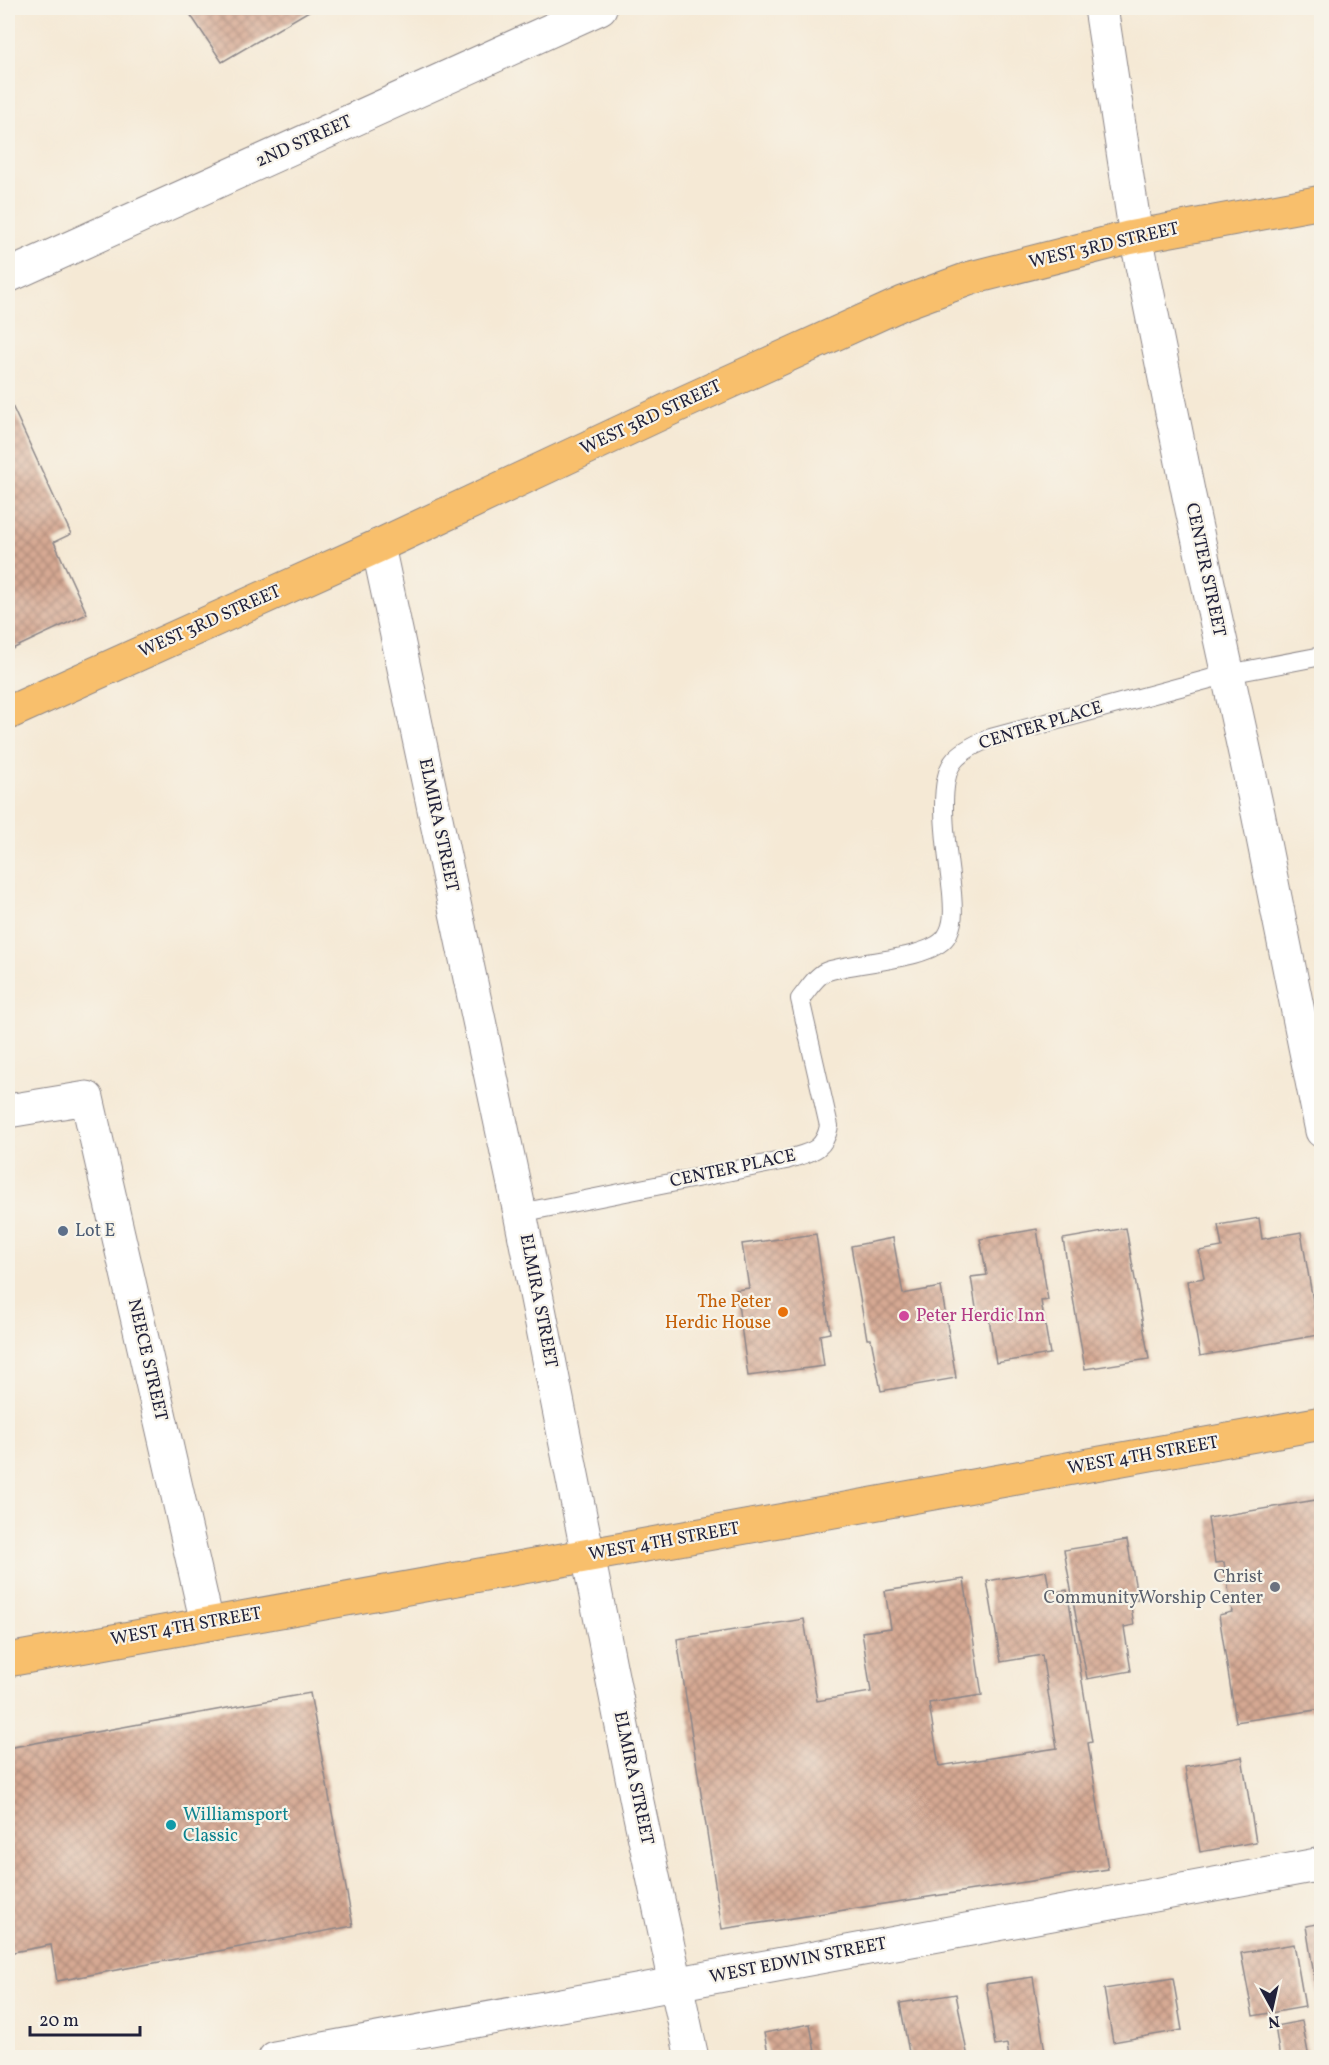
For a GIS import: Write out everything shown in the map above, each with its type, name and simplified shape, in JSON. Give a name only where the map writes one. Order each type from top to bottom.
[{"type":"main road","name":"WEST 3RD STREET","points":[[8,713],[378,546],[903,303],[971,278],[1136,236],[1322,202]]},
{"type":"main road","name":"WEST 4TH STREET","points":[[8,1660],[1322,1424]]},
{"type":"street","name":"2ND STREET","points":[[8,276],[600,8]]},
{"type":"street","name":"CENTER STREET","points":[[1101,8],[1136,236],[1189,496],[1258,813],[1311,1023],[1322,1131]]},
{"type":"street","name":"ELMIRA STREET","points":[[378,546],[520,1213],[637,1802],[692,2058]]},
{"type":"street","name":"NEECE STREET","points":[[8,1111],[87,1098],[207,1623]]},
{"type":"street","name":"WEST EDWIN STREET","points":[[275,2058],[1322,1864]]},
{"type":"lane","name":"CENTER PLACE","points":[[520,1213],[786,1160],[818,1149],[827,1137],[829,1126],[800,999],[824,973],[906,956],[935,946],[946,937],[954,916],[943,803],[946,773],[954,760],[976,744],[1228,674],[1322,656]]},
{"type":"building","points":[[186,8],[314,8],[222,62]]},
{"type":"building","points":[[8,397],[71,534],[54,542],[87,614],[8,651]]},
{"type":"building","points":[[1259,1218],[1262,1239],[1301,1232],[1319,1335],[1200,1356],[1187,1281],[1204,1278],[1199,1251],[1222,1247],[1218,1225]]},
{"type":"building","points":[[1126,1228],[1149,1359],[1085,1369],[1063,1239]]},
{"type":"building","points":[[1037,1229],[1048,1300],[1041,1301],[1050,1354],[996,1363],[988,1312],[977,1314],[971,1277],[987,1275],[980,1239]]},
{"type":"building","name":"The Peter Herdic House","points":[[816,1234],[830,1333],[820,1335],[824,1366],[748,1376],[736,1290],[749,1288],[742,1244]]},
{"type":"building","name":"Peter Herdic Inn","points":[[893,1238],[903,1294],[941,1287],[956,1378],[881,1391],[871,1339],[867,1339],[851,1246]]},
{"type":"building","name":"Christ CommunityWorship Center","points":[[1322,1499],[1322,1709],[1236,1722],[1219,1615],[1232,1612],[1224,1562],[1215,1563],[1208,1518]]},
{"type":"building","points":[[1127,1540],[1138,1600],[1130,1601],[1134,1625],[1124,1627],[1131,1671],[1087,1679],[1064,1550]]},
{"type":"building","points":[[1046,1571],[1050,1593],[1067,1590],[1092,1742],[1088,1743],[1108,1869],[722,1929],[677,1639],[804,1619],[817,1701],[871,1692],[862,1632],[891,1628],[885,1591],[964,1579],[982,1695],[929,1703],[939,1766],[1057,1748],[1042,1655],[1001,1662],[987,1581]]},
{"type":"building","name":"Williamsport Classic","points":[[310,1693],[353,1926],[57,1981],[51,1945],[8,1953],[8,1748]]},
{"type":"building","points":[[1242,1757],[1256,1842],[1200,1852],[1185,1767]]},
{"type":"building","points":[[1322,1923],[1322,2012],[1320,2012],[1306,1926]]},
{"type":"building","points":[[1294,1944],[1305,2007],[1253,2016],[1241,1953]]},
{"type":"building","points":[[1033,1977],[1046,2058],[1009,2058],[1007,2044],[995,2046],[986,1984]]},
{"type":"building","points":[[1173,1978],[1182,2030],[1113,2042],[1104,1989]]},
{"type":"building","points":[[956,1994],[968,2058],[910,2058],[900,2003]]},
{"type":"building","points":[[1302,2021],[1309,2058],[1280,2058],[1275,2026]]},
{"type":"building","points":[[810,2024],[816,2058],[769,2058],[764,2033]]},
{"type":"place","name":"Lot E","points":[[63,1231]]},
{"type":"place","name":"The Peter Herdic House","points":[[783,1312]]},
{"type":"place","name":"Peter Herdic Inn","points":[[904,1316]]},
{"type":"place","name":"Christ CommunityWorship Center","points":[[1275,1587]]},
{"type":"place","name":"Williamsport Classic","points":[[171,1825]]}]
